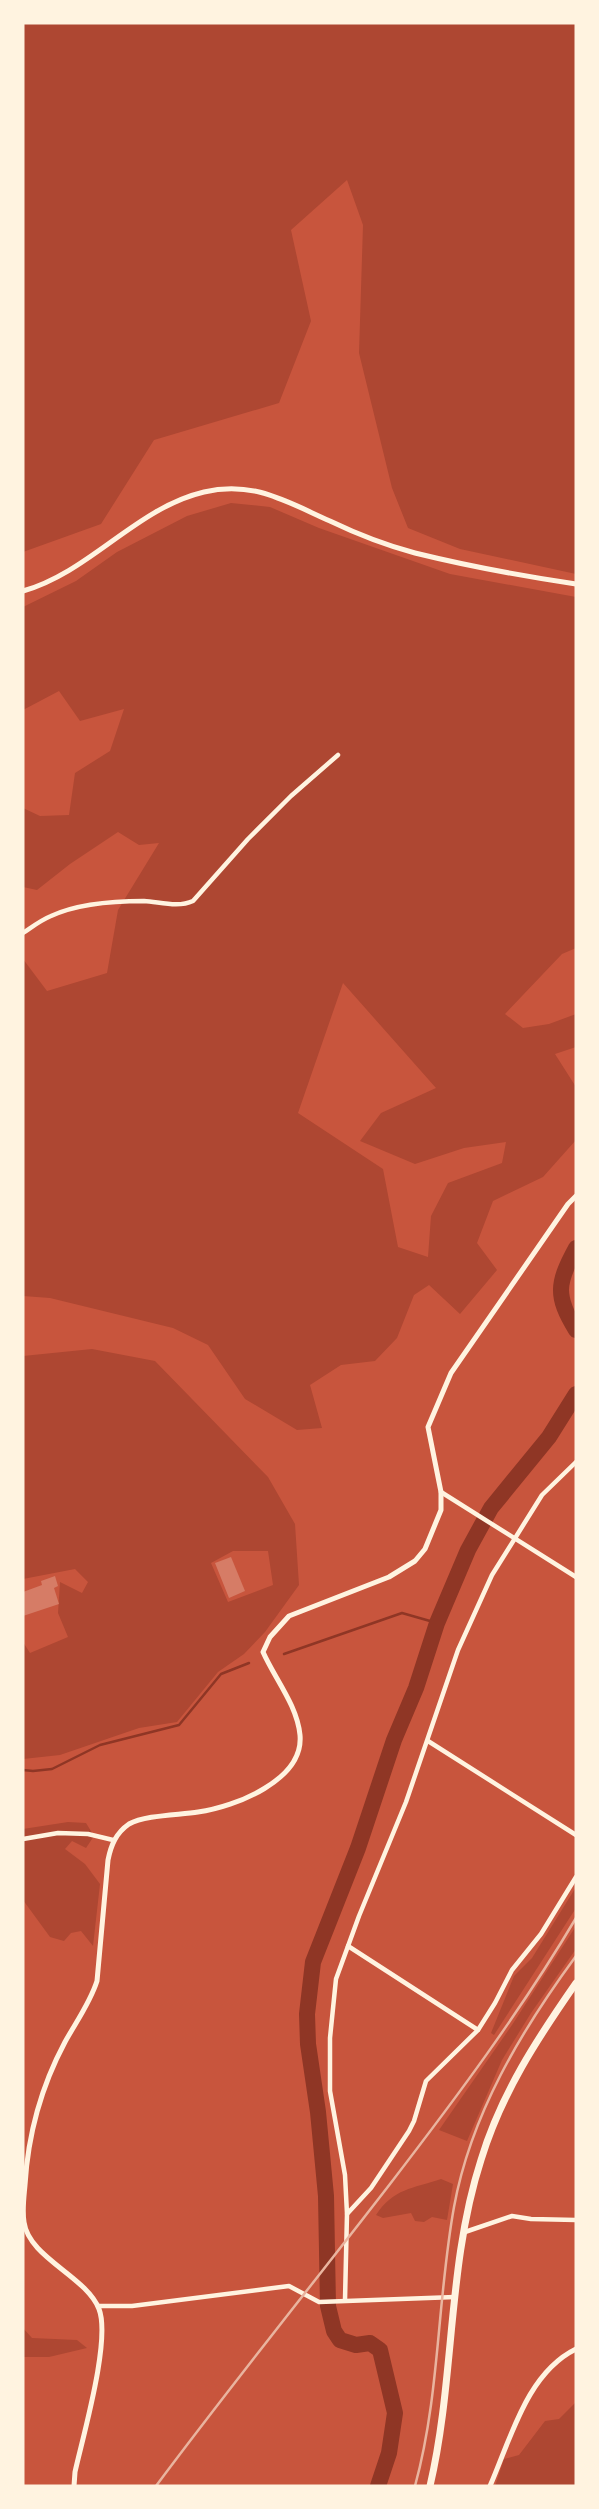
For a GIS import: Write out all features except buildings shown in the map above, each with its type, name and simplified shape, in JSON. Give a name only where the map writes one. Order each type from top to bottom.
[{"type":"main road","points":[[430,2486],[443,2414],[465,2232],[480,2161],[505,2097],[530,2050],[576,1983]]},
{"type":"street","points":[[23,591],[48,581],[95,555],[174,502],[205,491],[229,489],[252,490],[278,496],[367,537],[414,553],[517,576],[576,584]]},
{"type":"street","points":[[23,933],[50,916],[74,908],[102,903],[143,901],[185,905],[193,901],[282,804],[338,755]]},
{"type":"street","points":[[74,2486],[103,2327],[98,2306],[89,2293],[29,2237],[24,2225],[23,2210],[28,2148],[34,2119],[55,2062],[93,1996],[97,1981],[108,1860],[113,1840],[120,1832],[138,1821],[202,1812],[257,1792],[285,1772],[299,1753],[300,1733],[296,1714],[263,1652],[270,1637],[289,1616],[389,1577],[415,1561],[425,1549],[441,1510],[441,1492],[428,1427],[451,1373],[576,1196]]},
{"type":"street","points":[[343,2300],[347,2214],[345,2175],[331,2099],[330,2077],[330,2038],[336,1979],[428,1741],[458,1650],[492,1575],[542,1495],[576,1462]]},
{"type":"street","points":[[441,1492],[576,1577]]},
{"type":"street","points":[[428,1741],[576,1835]]},
{"type":"street","points":[[23,1839],[58,1833],[88,1834],[113,1840]]},
{"type":"street","points":[[347,2214],[371,2188],[409,2131],[426,2081],[478,2030],[512,1970],[541,1934],[576,1877]]},
{"type":"street","points":[[348,1946],[478,2030]]},
{"type":"street","points":[[465,2232],[512,2216],[576,2220]]},
{"type":"street","points":[[98,2306],[132,2306],[289,2286],[319,2302],[456,2297]]},
{"type":"street","points":[[490,2486],[536,2384],[558,2359],[576,2349]]},
{"type":"shaded area","points":[[23,23],[576,23],[576,574],[460,549],[408,528],[392,488],[359,353],[363,225],[347,180],[291,230],[311,321],[279,403],[154,440],[101,524],[23,552]]},
{"type":"shaded area","points":[[231,503],[270,507],[319,528],[450,574],[576,597],[576,948],[562,954],[505,1014],[523,1028],[549,1024],[576,1014],[576,1047],[555,1054],[576,1087],[576,1140],[543,1177],[493,1201],[477,1243],[497,1270],[460,1314],[429,1285],[414,1295],[397,1338],[375,1361],[341,1365],[310,1385],[322,1428],[297,1430],[245,1399],[208,1345],[173,1328],[50,1298],[23,1296],[23,959],[47,991],[107,973],[118,910],[159,843],[139,845],[118,832],[37,890],[23,887],[23,808],[40,816],[69,815],[75,773],[110,751],[124,709],[80,721],[59,691],[23,710],[23,607],[76,581],[117,552],[187,516]],"holes":[[[343,983],[436,1088],[381,1113],[360,1141],[415,1164],[464,1148],[506,1142],[502,1163],[448,1183],[431,1216],[428,1257],[398,1247],[383,1169],[298,1113]]]},
{"type":"shaded area","points":[[92,1349],[155,1361],[268,1477],[295,1524],[299,1585],[265,1632],[244,1654],[218,1672],[177,1722],[139,1728],[60,1755],[23,1759],[23,1642],[30,1653],[68,1637],[58,1613],[60,1582],[82,1593],[88,1582],[75,1569],[23,1579],[23,1356]],"holes":[[[233,1551],[268,1551],[273,1585],[228,1602],[211,1563]]]},
{"type":"shaded area","points":[[68,1822],[86,1823],[94,1836],[86,1848],[72,1841],[65,1849],[85,1864],[100,1884],[93,1946],[81,1931],[71,1933],[64,1941],[50,1937],[23,1900],[23,1829]]},
{"type":"shaded area","points":[[576,1887],[576,1908],[494,2035],[491,2033],[514,1976],[532,1958]]},
{"type":"shaded area","points":[[576,1926],[576,1949],[502,2060],[467,2141],[439,2130],[512,2025]]},
{"type":"shaded area","points":[[441,2179],[453,2184],[447,2220],[432,2217],[424,2222],[415,2221],[411,2213],[383,2218],[376,2215],[397,2194]]},
{"type":"shaded area","points":[[23,2328],[32,2338],[77,2340],[87,2348],[49,2357],[23,2357]]},
{"type":"shaded area","points":[[576,2402],[576,2486],[495,2486],[504,2459],[519,2455],[545,2421],[559,2419]]},
{"type":"waterway","points":[[576,1248],[565,1271],[561,1289],[564,1308],[576,1330]]},
{"type":"waterway","points":[[378,2486],[389,2453],[395,2413],[380,2350],[370,2343],[356,2345],[340,2340],[334,2331],[328,2306],[326,2196],[308,2044],[307,2014],[313,1962],[358,1848],[437,1623],[468,1550],[491,1508],[549,1437],[576,1394]]},
{"type":"waterway","points":[[284,1654],[402,1613],[437,1623]]},
{"type":"waterway","points":[[23,1770],[52,1769],[100,1745],[179,1725],[221,1674],[249,1663]]},
{"type":"railway","points":[[156,2486],[463,2087],[533,1987],[576,1918]]},
{"type":"railway","points":[[415,2486],[429,2417],[448,2242],[462,2173],[486,2106],[501,2075],[536,2014],[576,1956]]}]
